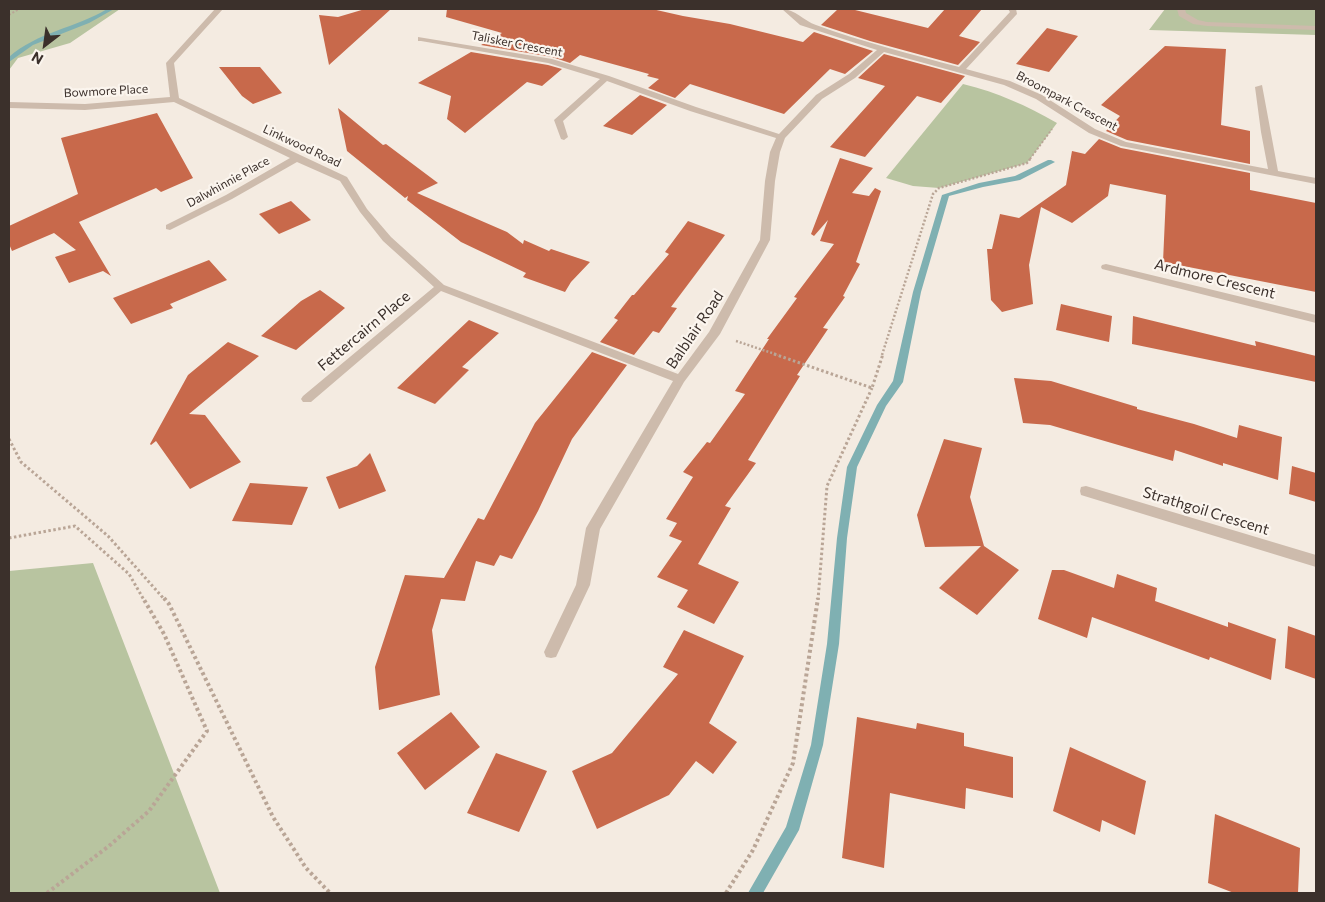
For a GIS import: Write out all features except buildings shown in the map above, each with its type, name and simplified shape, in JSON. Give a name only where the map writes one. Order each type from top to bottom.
[{"type":"street","points":[[175,99],[170,63],[219,9]]},
{"type":"street","name":"Broompark Crescent","points":[[786,9],[803,23],[883,49],[1007,83],[1039,97],[1092,131],[1124,144],[1316,181]]},
{"type":"street","points":[[961,70],[1014,12],[1012,9]]},
{"type":"street","points":[[1181,9],[1182,14],[1196,22],[1207,24],[1316,28]]},
{"type":"street","name":"Talisker Crescent","points":[[421,39],[549,61],[606,78],[693,109],[781,137]]},
{"type":"street","name":"Balblair Road","points":[[551,652],[583,585],[592,528],[680,379],[714,334],[766,240],[770,181],[775,152],[781,137],[820,98],[852,76],[883,49]]},
{"type":"street","points":[[564,137],[558,120],[606,78]]},
{"type":"street","points":[[1258,87],[1274,174]]},
{"type":"street","name":"Bowmore Place","points":[[9,105],[85,106],[175,99]]},
{"type":"street","name":"Linkwood Road","points":[[175,99],[344,179],[363,210],[387,239],[440,286],[680,379]]},
{"type":"street","name":"Dalwhinnie Place","points":[[170,227],[229,197],[297,158]]},
{"type":"street","name":"Ardmore Crescent","points":[[1106,267],[1316,320]]},
{"type":"street","name":"Fettercairn Place","points":[[307,399],[440,286]]},
{"type":"street","name":"Strathgoil Crescent","points":[[1086,492],[1316,561]]},
{"type":"path","points":[[9,15],[19,9]]},
{"type":"path","points":[[726,893],[753,850],[793,763],[819,593],[827,486],[872,388],[933,194],[938,188],[1026,162],[1057,123],[1071,118]]},
{"type":"path","points":[[714,334],[872,388]]},
{"type":"path","points":[[9,439],[21,462],[108,536],[169,604],[273,818],[306,868],[330,893]]},
{"type":"path","points":[[9,538],[75,526],[128,574],[164,634],[207,731],[149,811],[109,846],[47,893]]},
{"type":"green space","points":[[9,9],[120,9],[70,43],[18,58],[9,70]]},
{"type":"green space","points":[[1165,9],[1316,9],[1316,35],[1149,30]]},
{"type":"green space","points":[[963,84],[1012,100],[1057,123],[1027,163],[939,188],[913,186],[886,178]]},
{"type":"green space","points":[[93,563],[220,893],[9,893],[9,571]]},
{"type":"waterway","points":[[9,60],[31,44],[87,22],[111,9]]},
{"type":"waterway","points":[[755,893],[792,830],[817,745],[833,644],[842,538],[852,467],[882,405],[898,382],[917,292],[946,195],[1017,178],[1051,162]]}]
